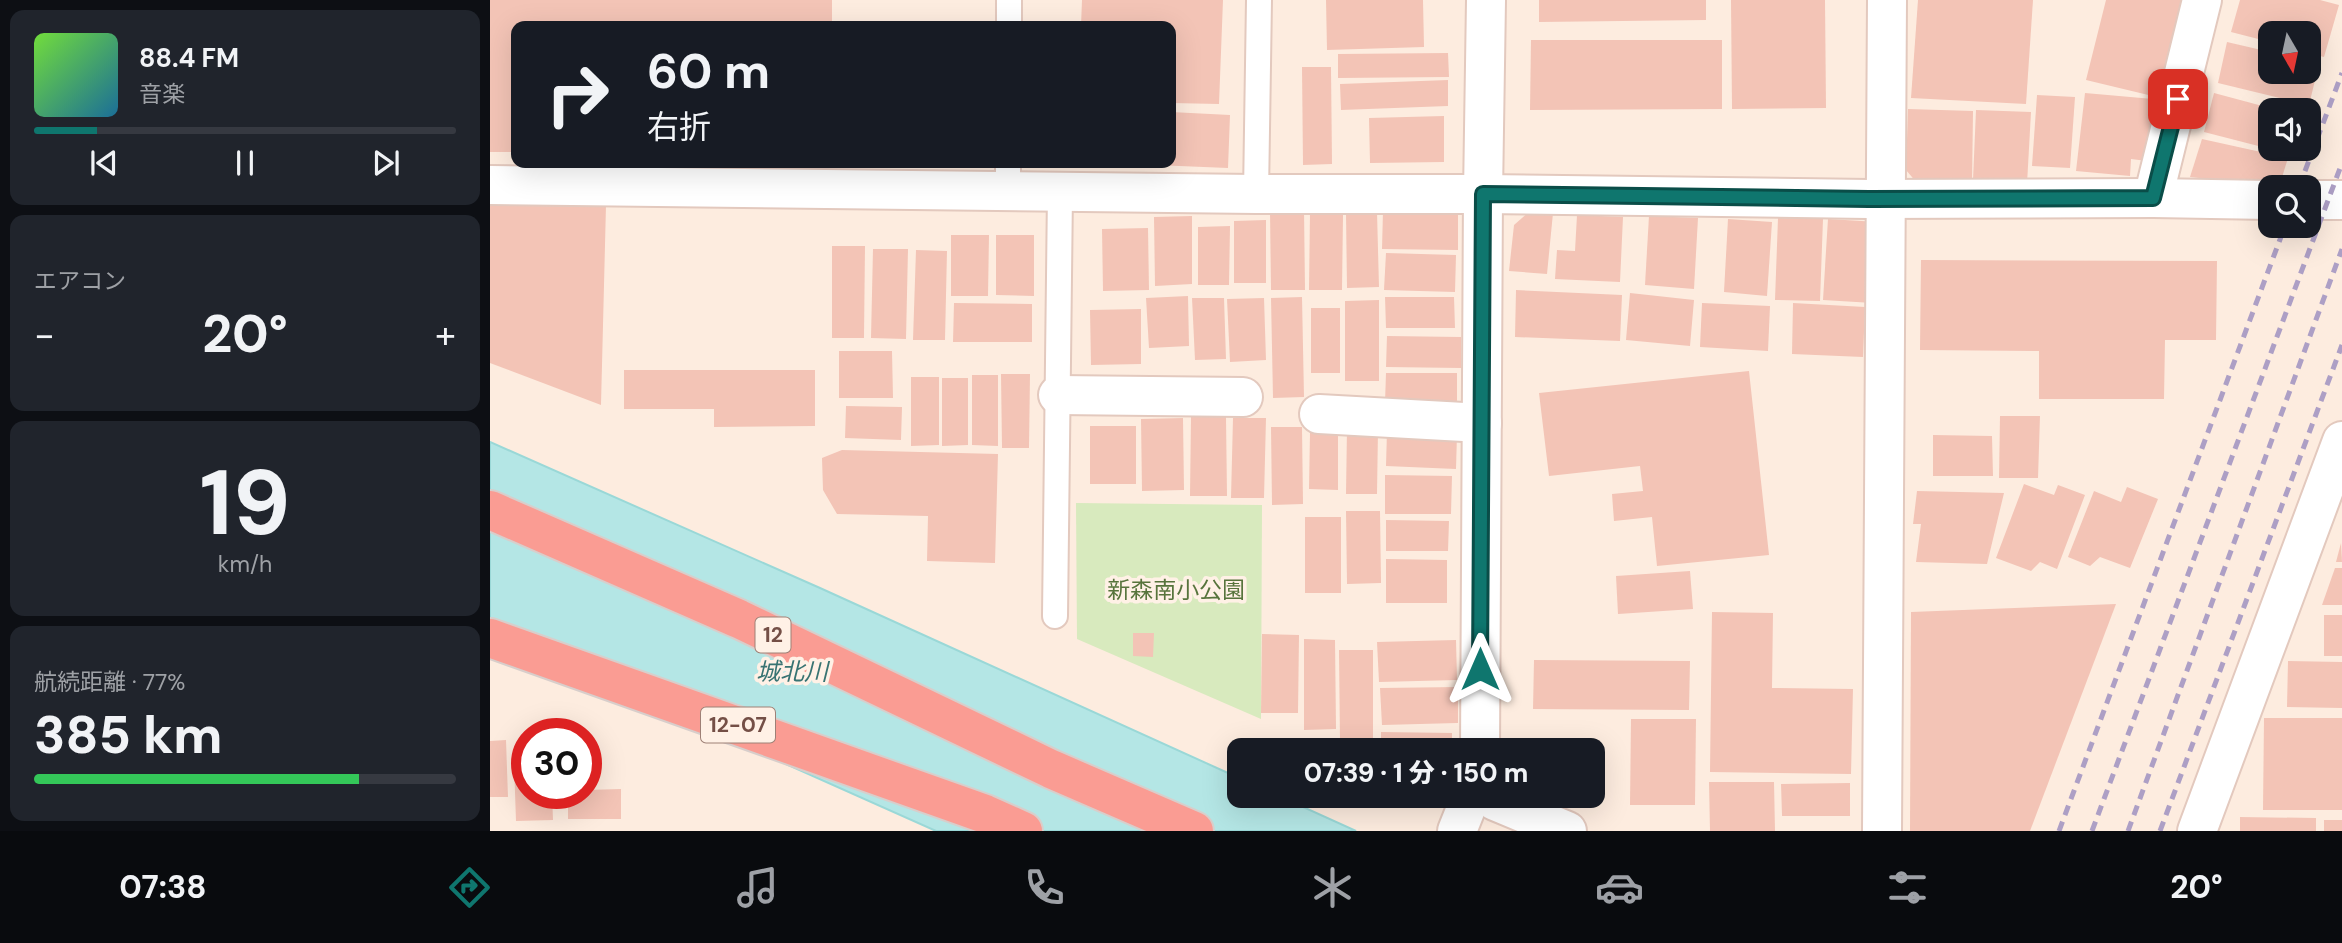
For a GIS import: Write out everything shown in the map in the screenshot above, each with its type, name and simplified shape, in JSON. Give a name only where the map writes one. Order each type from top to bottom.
[{"type":"highway","name":"12","points":[[490,510],[739,619],[1051,769],[1194,831]]},
{"type":"highway","name":"12-07","points":[[490,638],[959,805],[1023,831]]},
{"type":"street","points":[[1480,738],[1486,0]]},
{"type":"street","points":[[1882,831],[1888,0]]},
{"type":"street","points":[[2153,198],[2202,0]]},
{"type":"street","points":[[490,185],[1008,177],[1060,192],[2258,200]]},
{"type":"street","points":[[2321,200],[2342,200]]},
{"type":"street","points":[[1058,395],[1243,397]]},
{"type":"street","points":[[1319,414],[1482,423]]},
{"type":"street","points":[[2197,831],[2342,441]]},
{"type":"street","points":[[1471,810],[1495,801],[1567,831]]},
{"type":"lane","points":[[1009,0],[1009,21]]},
{"type":"lane","points":[[1256,194],[1259,0]]},
{"type":"lane","points":[[1055,616],[1060,192]]},
{"type":"green space","name":"新森南小公園","points":[[1076,503],[1262,505],[1261,719],[1077,639]]},
{"type":"water","name":"城北川","points":[[490,442],[1227,773],[1227,808],[1305,808],[1356,831],[936,831],[490,632]]},
{"type":"building","points":[[490,0],[832,0],[832,21],[511,21],[511,152],[490,152]]},
{"type":"building","points":[[1082,0],[1223,0],[1219,104],[1176,103],[1176,21],[1081,21]]},
{"type":"building","points":[[1326,0],[1423,0],[1424,47],[1327,50]]},
{"type":"building","points":[[1539,0],[1706,0],[1706,20],[1539,22]]},
{"type":"building","points":[[1731,0],[1825,0],[1826,108],[1732,109]]},
{"type":"building","points":[[1918,0],[2033,0],[2026,104],[1911,98]]},
{"type":"building","points":[[2106,0],[2190,0],[2165,99],[2086,80]]},
{"type":"building","points":[[2240,0],[2320,0],[2339,5],[2324,57],[2321,56],[2321,21],[2258,21],[2258,39],[2231,32]]},
{"type":"building","points":[[1531,40],[1722,40],[1722,109],[1530,110]]},
{"type":"building","points":[[2227,42],[2258,49],[2258,84],[2314,84],[2311,98],[2280,98],[2218,83]]},
{"type":"building","points":[[1448,53],[1449,77],[1338,78],[1338,54]]},
{"type":"building","points":[[1302,67],[1331,67],[1332,164],[1303,165]]},
{"type":"building","points":[[1448,80],[1448,106],[1341,110],[1340,84]]},
{"type":"building","points":[[2085,93],[2153,99],[2147,161],[2131,159],[2130,176],[2076,171]]},
{"type":"building","points":[[2214,93],[2258,105],[2258,146],[2204,132]]},
{"type":"building","points":[[2037,95],[2075,97],[2070,168],[2032,166]]},
{"type":"building","points":[[1908,109],[1973,111],[1972,185],[1917,183],[1906,170]]},
{"type":"building","points":[[1976,110],[2031,112],[2027,184],[1973,180]]},
{"type":"building","points":[[1176,112],[1230,115],[1228,168],[1176,166]]},
{"type":"building","points":[[1444,116],[1444,162],[1370,163],[1369,118]]},
{"type":"building","points":[[2202,139],[2258,151],[2258,161],[2287,161],[2283,175],[2258,175],[2258,185],[2190,177]]},
{"type":"building","points":[[490,203],[606,205],[601,405],[490,363]]},
{"type":"building","points":[[1304,209],[1305,290],[1271,290],[1270,210]]},
{"type":"building","points":[[1383,211],[1458,213],[1458,250],[1382,249]]},
{"type":"building","points":[[1530,211],[1553,213],[1547,274],[1509,271],[1514,225]]},
{"type":"building","points":[[1377,212],[1379,287],[1347,288],[1346,213]]},
{"type":"building","points":[[1310,213],[1343,215],[1342,290],[1309,290]]},
{"type":"building","points":[[1577,215],[1623,217],[1620,282],[1555,279],[1557,250],[1575,251]]},
{"type":"building","points":[[1192,216],[1192,284],[1155,286],[1154,217]]},
{"type":"building","points":[[1649,216],[1698,218],[1694,289],[1645,285]]},
{"type":"building","points":[[1778,218],[1823,219],[1820,301],[1775,300]]},
{"type":"building","points":[[1728,219],[1772,222],[1767,296],[1724,292]]},
{"type":"building","points":[[1828,219],[1878,222],[1873,303],[1823,300]]},
{"type":"building","points":[[1266,220],[1266,283],[1234,283],[1234,221]]},
{"type":"building","points":[[1230,226],[1229,285],[1198,285],[1198,227]]},
{"type":"building","points":[[1148,228],[1149,290],[1103,291],[1102,229]]},
{"type":"building","points":[[951,235],[989,235],[988,296],[951,296]]},
{"type":"building","points":[[996,235],[1034,235],[1034,296],[996,295]]},
{"type":"building","points":[[832,246],[865,246],[864,338],[832,338]]},
{"type":"building","points":[[873,249],[908,249],[906,339],[871,338]]},
{"type":"building","points":[[916,250],[947,251],[945,340],[913,340]]},
{"type":"building","points":[[1386,253],[1456,255],[1455,292],[1384,290]]},
{"type":"building","points":[[1921,260],[2217,261],[2216,340],[2165,340],[2164,399],[2039,399],[2039,351],[1920,350]]},
{"type":"building","points":[[1516,290],[1622,295],[1620,341],[1515,337]]},
{"type":"building","points":[[1630,293],[1694,300],[1690,346],[1626,340]]},
{"type":"building","points":[[1188,296],[1189,346],[1149,348],[1146,298]]},
{"type":"building","points":[[1302,297],[1304,397],[1273,398],[1271,298]]},
{"type":"building","points":[[1385,297],[1454,297],[1455,328],[1386,328]]},
{"type":"building","points":[[1192,298],[1224,298],[1226,359],[1195,360]]},
{"type":"building","points":[[1264,298],[1266,360],[1230,362],[1227,299]]},
{"type":"building","points":[[1379,300],[1379,381],[1345,381],[1345,301]]},
{"type":"building","points":[[954,303],[1032,304],[1032,342],[953,342]]},
{"type":"building","points":[[1702,303],[1770,306],[1768,351],[1700,347]]},
{"type":"building","points":[[1793,303],[1865,307],[1863,357],[1792,354]]},
{"type":"building","points":[[1311,308],[1340,308],[1340,373],[1311,373]]},
{"type":"building","points":[[1141,309],[1141,364],[1091,365],[1090,310]]},
{"type":"building","points":[[1387,336],[1461,337],[1461,368],[1386,367]]},
{"type":"building","points":[[839,351],[892,351],[893,398],[839,398]]},
{"type":"building","points":[[624,370],[815,370],[815,426],[714,427],[714,409],[624,409]]},
{"type":"building","points":[[1749,371],[1769,555],[1657,566],[1652,517],[1614,521],[1612,494],[1643,491],[1640,466],[1549,476],[1539,393]]},
{"type":"building","points":[[1386,373],[1457,373],[1457,404],[1385,403]]},
{"type":"building","points":[[1001,374],[1030,374],[1029,448],[1002,448]]},
{"type":"building","points":[[972,375],[998,375],[998,446],[972,445]]},
{"type":"building","points":[[911,377],[939,377],[939,445],[911,446]]},
{"type":"building","points":[[942,378],[968,378],[968,445],[942,446]]},
{"type":"building","points":[[846,406],[902,407],[901,440],[845,438]]},
{"type":"building","points":[[2000,416],[2040,416],[2038,478],[1999,478]]},
{"type":"building","points":[[1191,417],[1226,417],[1227,496],[1190,496]]},
{"type":"building","points":[[1183,418],[1184,490],[1142,491],[1141,419]]},
{"type":"building","points":[[1233,418],[1266,418],[1264,498],[1231,498]]},
{"type":"building","points":[[1090,426],[1136,426],[1136,484],[1090,484]]},
{"type":"building","points":[[1271,427],[1302,427],[1303,504],[1272,505]]},
{"type":"building","points":[[1347,428],[1378,429],[1377,494],[1346,494]]},
{"type":"building","points":[[1387,431],[1457,434],[1456,469],[1386,466]]},
{"type":"building","points":[[1310,433],[1338,433],[1338,490],[1309,489]]},
{"type":"building","points":[[1933,435],[1992,436],[1993,476],[1933,476]]},
{"type":"building","points":[[842,450],[998,454],[995,563],[927,561],[928,516],[837,514],[823,490],[822,458]]},
{"type":"building","points":[[1385,475],[1452,476],[1451,514],[1385,514]]},
{"type":"building","points":[[2024,484],[2054,495],[2058,485],[2085,495],[2057,569],[2040,562],[2031,571],[1996,558]]},
{"type":"building","points":[[2127,487],[2158,499],[2130,568],[2100,557],[2090,566],[2068,557],[2094,491],[2121,502]]},
{"type":"building","points":[[1917,491],[2004,493],[1987,564],[1916,562],[1921,524],[1913,524]]},
{"type":"building","points":[[1346,511],[1380,511],[1381,583],[1347,584]]},
{"type":"building","points":[[1305,517],[1341,517],[1341,593],[1305,593]]},
{"type":"building","points":[[1386,520],[1449,521],[1448,551],[1386,551]]},
{"type":"building","points":[[2341,543],[2342,562],[2336,562]]},
{"type":"building","points":[[1386,559],[1447,560],[1447,603],[1386,603]]},
{"type":"building","points":[[2335,568],[2342,568],[2342,605],[2322,605]]},
{"type":"building","points":[[1690,571],[1693,609],[1618,614],[1616,576]]},
{"type":"building","points":[[2116,604],[2030,831],[1910,831],[1911,612]]},
{"type":"building","points":[[1712,612],[1773,613],[1772,688],[1853,689],[1851,774],[1710,772]]},
{"type":"building","points":[[2324,615],[2342,615],[2342,656],[2324,656]]},
{"type":"building","points":[[1133,633],[1154,633],[1153,657],[1133,656]]},
{"type":"building","points":[[1262,634],[1299,635],[1298,713],[1261,713]]},
{"type":"building","points":[[1304,639],[1335,640],[1336,729],[1304,730]]},
{"type":"building","points":[[1456,640],[1457,680],[1379,682],[1377,642]]},
{"type":"building","points":[[1339,650],[1373,650],[1373,738],[1340,738]]},
{"type":"building","points":[[1534,660],[1690,661],[1689,710],[1533,709]]},
{"type":"building","points":[[2288,661],[2342,662],[2342,708],[2287,707]]},
{"type":"building","points":[[1458,687],[1458,723],[1382,725],[1380,688]]},
{"type":"building","points":[[2264,718],[2342,718],[2342,810],[2263,810]]},
{"type":"building","points":[[1631,719],[1696,719],[1695,805],[1630,805]]},
{"type":"building","points":[[1381,732],[1452,733],[1452,738],[1381,738]]},
{"type":"building","points":[[506,740],[508,797],[490,797],[490,741]]},
{"type":"building","points":[[1709,782],[1774,782],[1775,831],[1710,831]]},
{"type":"building","points":[[1850,783],[1850,816],[1782,816],[1781,784]]},
{"type":"building","points":[[621,789],[621,819],[568,819],[568,809],[602,809],[602,790]]},
{"type":"building","points":[[516,809],[553,809],[553,820],[516,821]]},
{"type":"building","points":[[2240,817],[2316,818],[2316,831],[2240,831]]},
{"type":"building","points":[[2324,820],[2342,820],[2342,831],[2324,831]]},
{"type":"railway","points":[[2304,175],[2342,73]]},
{"type":"railway","points":[[2092,831],[2342,163]]},
{"type":"railway","points":[[2059,831],[2281,238]]},
{"type":"railway","points":[[2128,831],[2342,249]]},
{"type":"railway","points":[[2160,831],[2342,345]]},
{"type":"route","points":[[1480,669],[1483,194],[1869,199],[2153,198],[2178,99]]}]
